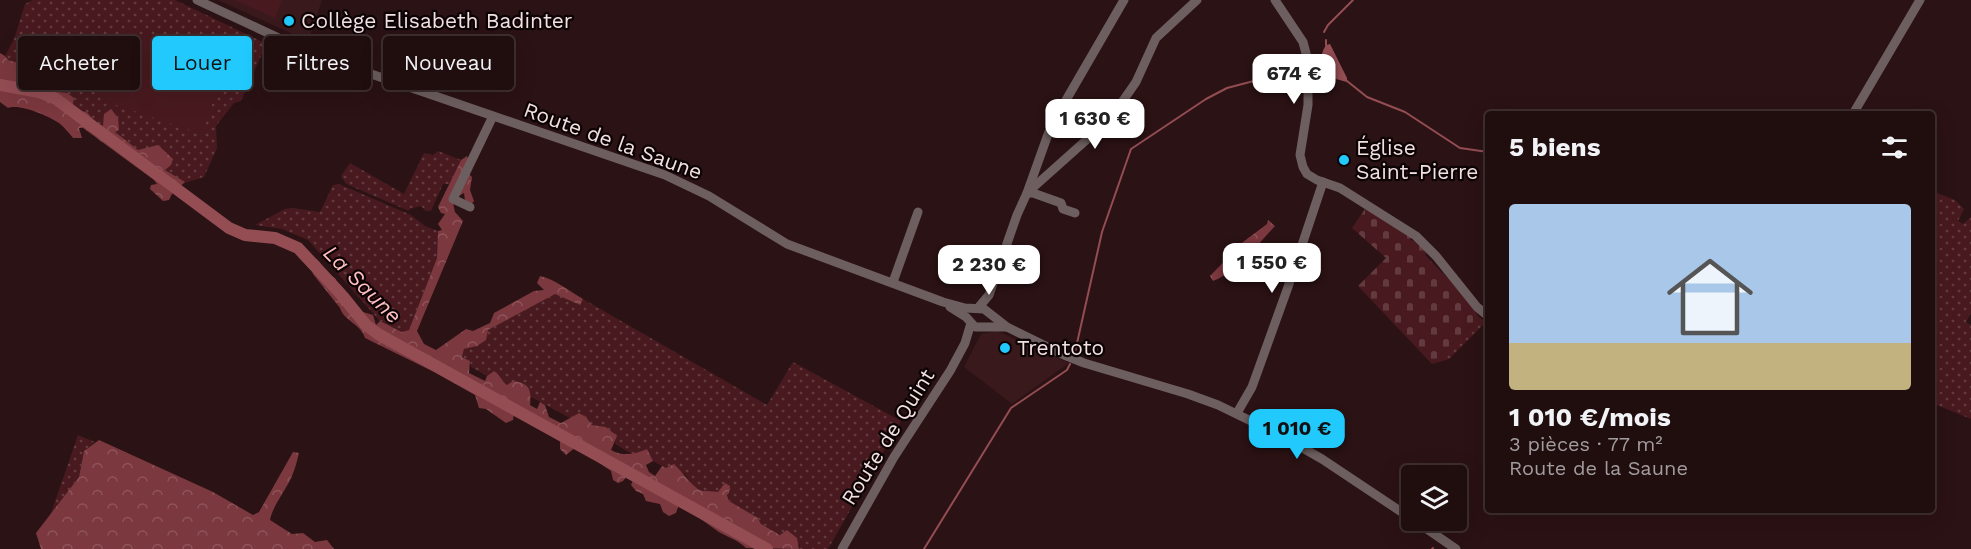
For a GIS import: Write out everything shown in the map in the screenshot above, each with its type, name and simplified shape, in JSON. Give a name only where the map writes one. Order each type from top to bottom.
[{"type":"street","name":"Route de la Saune","points":[[197,0],[328,58],[678,181],[709,196],[787,244],[943,302],[977,308]]},
{"type":"street","points":[[983,328],[989,321],[989,295],[1051,126],[1124,0]]},
{"type":"street","points":[[1027,194],[1111,118],[1136,82],[1156,38],[1197,0]]},
{"type":"street","points":[[1275,0],[1303,42],[1308,61],[1308,88],[1301,161],[1307,174],[1340,188],[1416,236],[1485,314]]},
{"type":"street","points":[[1855,111],[1920,0]]},
{"type":"street","points":[[470,207],[453,199],[493,116]]},
{"type":"street","points":[[1237,413],[1252,387],[1323,182]]},
{"type":"street","points":[[1027,194],[1034,193],[1061,203],[1063,209],[1075,213]]},
{"type":"street","points":[[893,282],[918,212]]},
{"type":"street","points":[[989,295],[969,315],[970,322],[975,327],[1007,327]]},
{"type":"street","name":"Route de la Saune","points":[[943,302],[970,322]]},
{"type":"street","points":[[977,308],[984,309],[1007,327],[1084,363],[1188,393],[1237,413],[1322,459],[1401,512]]},
{"type":"street","name":"Route de Quint","points":[[842,549],[894,457],[945,379],[965,343],[970,322]]},
{"type":"street","name":"Route de Quint","points":[[965,343],[983,328]]},
{"type":"street","points":[[1429,531],[1456,549]]},
{"type":"shaded area","name":"Collège Elisabeth Badinter","points":[[218,0],[322,0],[310,36],[297,36]]},
{"type":"shaded area","points":[[1330,44],[1347,81],[1324,69],[1321,59],[1322,52],[1326,45]]},
{"type":"shaded area","points":[[997,331],[1069,363],[1012,404],[964,367],[981,334]]},
{"type":"green space","points":[[33,0],[175,0],[250,36],[152,36],[152,90],[246,90],[241,101],[234,103],[216,126],[217,148],[204,177],[184,183],[164,169],[151,148],[138,150],[114,132],[96,123],[87,112],[72,110],[58,92],[58,90],[140,90],[140,36],[18,36],[18,63],[8,60],[5,56],[14,39],[25,4]]},
{"type":"green space","points":[[234,0],[282,0],[275,18]]},
{"type":"green space","points":[[125,29],[152,38],[152,90],[217,90],[202,134],[101,100],[104,90],[140,90],[140,36],[123,36]]},
{"type":"green space","points":[[252,37],[263,42],[264,49],[252,76]]},
{"type":"green space","points":[[0,53],[8,60],[18,63],[18,90],[58,90],[58,92],[67,93],[74,98],[72,110],[87,112],[96,123],[103,126],[104,114],[111,109],[118,118],[119,130],[115,132],[138,150],[158,145],[173,159],[171,165],[165,170],[185,182],[169,200],[163,201],[150,189],[151,185],[157,184],[154,180],[83,128],[79,128],[82,138],[73,138],[61,125],[48,117],[19,107],[8,108],[0,102]]},
{"type":"green space","points":[[438,151],[461,160],[449,184],[443,184],[431,211],[426,211],[421,206],[409,209],[409,211],[346,184],[341,176],[350,163],[404,194],[424,153],[433,155]]},
{"type":"green space","points":[[467,156],[470,164],[467,172],[472,177],[470,190],[474,201],[470,206],[465,201],[464,193],[458,196],[453,203],[455,212],[463,221],[417,331],[424,344],[436,350],[466,329],[473,331],[490,323],[494,313],[534,291],[544,290],[537,283],[540,276],[557,282],[583,299],[580,305],[555,294],[488,330],[486,340],[477,346],[464,349],[462,357],[470,361],[469,373],[485,381],[487,376],[494,371],[507,385],[513,381],[523,383],[530,391],[530,405],[537,409],[540,402],[545,405],[549,417],[561,423],[579,413],[586,417],[592,425],[606,427],[617,436],[611,450],[620,454],[647,449],[653,461],[646,465],[649,472],[655,476],[662,466],[666,468],[674,464],[699,490],[718,492],[725,483],[730,486],[727,495],[729,501],[758,518],[761,524],[780,535],[787,530],[797,538],[799,549],[746,548],[679,504],[676,513],[669,516],[663,512],[660,504],[646,501],[643,494],[631,485],[633,480],[627,476],[618,483],[613,480],[611,471],[576,447],[566,455],[560,449],[560,441],[514,413],[513,420],[506,423],[486,409],[479,408],[475,395],[365,338],[360,329],[345,316],[313,274],[310,262],[317,259],[336,279],[337,285],[348,293],[363,312],[373,315],[376,325],[380,321],[402,332],[409,330],[437,258],[438,231],[442,230],[438,224],[445,214],[441,213],[438,207],[461,160]]},
{"type":"green space","points":[[339,184],[411,215],[425,226],[438,231],[437,258],[409,330],[403,332],[380,321],[308,240],[282,229],[255,225],[285,209],[320,212],[333,185]]},
{"type":"green space","points":[[1935,192],[1955,200],[1964,209],[1958,221],[1963,224],[1971,217],[1971,313],[1966,322],[1971,325],[1971,419],[1935,404]]},
{"type":"green space","points":[[1365,209],[1412,236],[1410,239],[1412,241],[1415,239],[1428,251],[1425,255],[1464,295],[1479,317],[1432,364],[1358,286],[1386,258],[1352,228]]},
{"type":"green space","points":[[1268,220],[1275,226],[1238,265],[1213,281],[1210,276],[1243,242],[1267,224]]},
{"type":"green space","points":[[556,293],[579,305],[583,299],[767,405],[793,362],[901,421],[828,549],[799,549],[800,545],[761,524],[758,518],[729,501],[726,484],[718,492],[703,491],[694,487],[685,474],[653,461],[647,449],[632,454],[615,444],[616,436],[606,427],[592,425],[586,417],[579,413],[570,418],[531,397],[528,387],[507,385],[494,371],[487,376],[471,367],[470,361],[462,357],[464,349],[477,346],[488,330]]},
{"type":"green space","points":[[1479,317],[1485,321],[1449,359],[1432,364]]},
{"type":"green space","points":[[78,435],[95,442],[84,451],[79,477],[50,516]]},
{"type":"green space","points":[[99,440],[213,492],[253,515],[259,512],[293,452],[299,453],[292,476],[270,520],[292,534],[303,533],[315,542],[327,540],[334,549],[41,549],[36,533],[79,477],[84,451]]},
{"type":"waterway","points":[[1324,32],[1353,0]]},
{"type":"waterway","points":[[1326,40],[1326,45]]},
{"type":"waterway","points":[[1075,352],[1102,232],[1131,149],[1206,99],[1227,88],[1277,75],[1306,74]]},
{"type":"waterway","points":[[1310,74],[1322,74],[1347,81],[1367,97],[1405,112],[1460,148],[1485,152]]},
{"type":"waterway","name":"La Saune","points":[[0,85],[39,92],[56,99],[229,228],[245,235],[275,238],[298,248],[366,325],[378,334],[767,549]]},
{"type":"waterway","points":[[924,549],[1011,408],[1067,370],[1070,364]]},
{"type":"place","name":"Collège Elisabeth Badinter","points":[[289,21]]},
{"type":"place","name":"Église Saint-Pierre","points":[[1344,160]]},
{"type":"place","name":"Trentoto","points":[[1005,348]]}]
